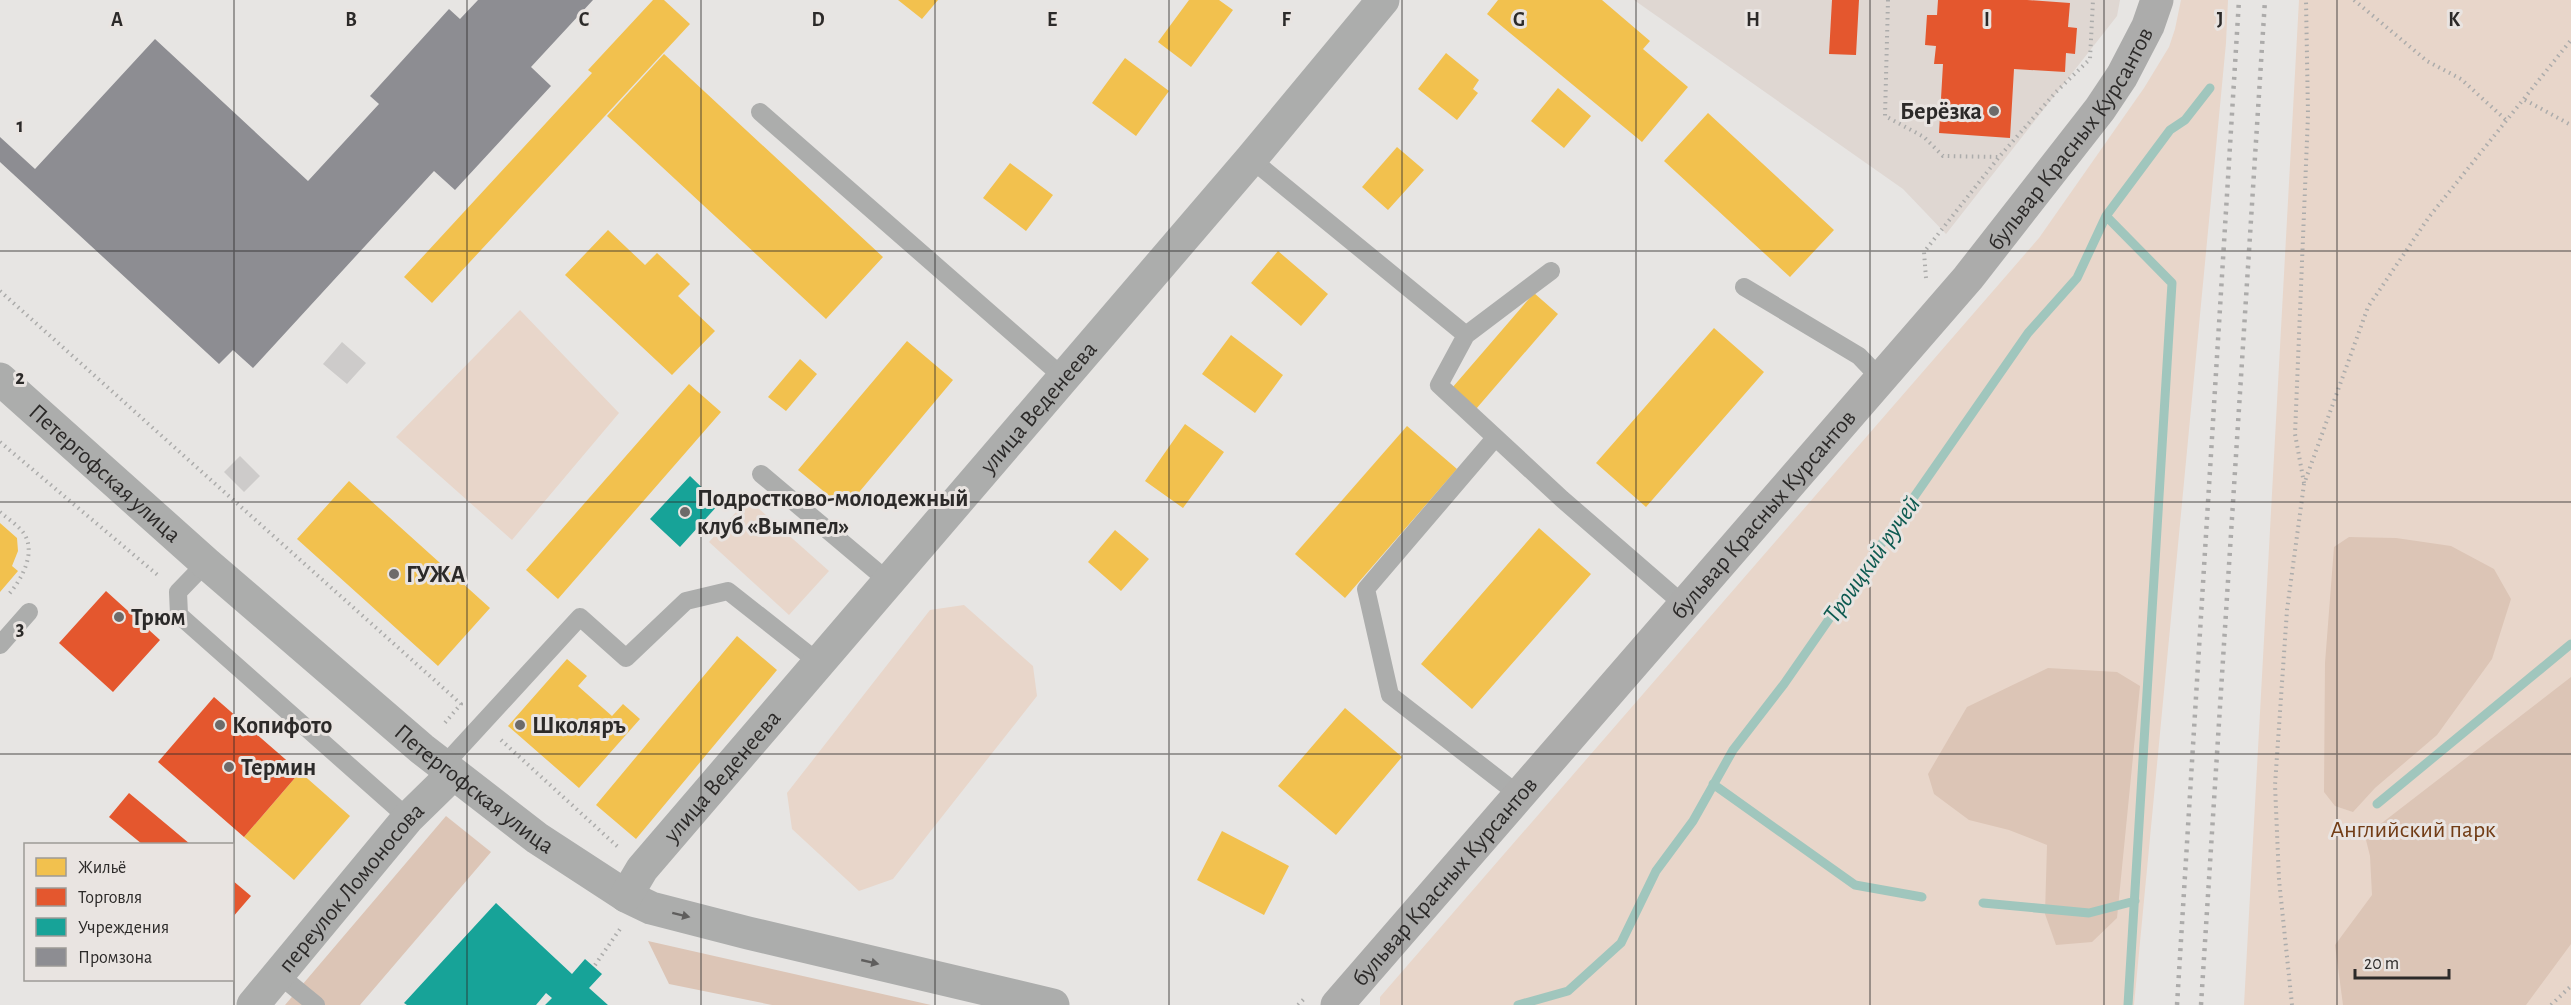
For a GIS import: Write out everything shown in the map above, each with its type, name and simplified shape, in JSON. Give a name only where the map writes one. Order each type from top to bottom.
[{"type":"main road","name":"бульвар Красных Курсантов","points":[[1337,1005],[1968,278],[2100,109],[2136,52],[2157,0]]},
{"type":"street","name":"улица Веденеева","points":[[634,883],[818,662],[1251,159],[1383,0]]},
{"type":"street","name":"Петергофская улица","points":[[3,388],[440,763],[537,838],[634,883],[651,908],[1053,1005]]},
{"type":"street","name":"переулок Ломоносова","points":[[252,1005],[408,818],[440,763]]},
{"type":"lane","points":[[760,112],[1063,377]]},
{"type":"lane","points":[[1251,159],[1466,335]]},
{"type":"lane","points":[[1551,271],[1466,335],[1439,385],[1495,438],[1683,604]]},
{"type":"lane","points":[[1744,287],[1859,356],[1880,378]]},
{"type":"lane","points":[[1495,438],[1366,589],[1390,695],[1519,795]]},
{"type":"lane","points":[[761,474],[888,581]]},
{"type":"lane","points":[[206,563],[178,592],[179,615],[408,818]]},
{"type":"lane","points":[[440,763],[481,723],[580,617],[626,658],[686,601],[728,591],[818,662]]},
{"type":"lane","points":[[0,645],[29,612]]},
{"type":"lane","points":[[278,974],[316,1005]]},
{"type":"path","points":[[1888,0],[1885,116],[1924,137],[1943,156],[1999,157],[2056,92],[2090,59],[2092,0]]},
{"type":"path","points":[[2304,483],[2295,434],[2308,115],[2306,0]]},
{"type":"path","points":[[2354,0],[2427,61],[2461,80],[2507,121]]},
{"type":"path","points":[[2292,1005],[2279,879],[2275,785],[2286,610],[2304,483],[2368,307],[2429,217],[2571,40]]},
{"type":"path","points":[[2524,100],[2571,124]]},
{"type":"path","points":[[0,291],[461,704],[634,883]]},
{"type":"path","points":[[0,512],[24,533],[28,553],[24,572],[9,594],[29,612]]},
{"type":"path","points":[[440,763],[461,704]]},
{"type":"path","points":[[595,965],[621,928]]},
{"type":"path","points":[[2551,1005],[2571,986]]},
{"type":"shaded area","points":[[1634,0],[2120,0],[2117,16],[1946,234],[1903,189]]},
{"type":"green space","points":[[2181,0],[2228,0],[2226,43],[2134,1005],[1380,1005],[1380,997],[2039,238],[2144,88],[2169,47]]},
{"type":"green space","name":"Английский парк","points":[[2299,0],[2571,0],[2571,1005],[2244,1005]]},
{"type":"green space","points":[[520,310],[619,413],[512,540],[396,437]]},
{"type":"green space","points":[[748,499],[829,571],[789,615],[709,542]]},
{"type":"green space","points":[[2349,537],[2396,538],[2451,546],[2494,569],[2511,599],[2492,659],[2437,735],[2375,788],[2353,812],[2335,806],[2324,792],[2325,663],[2334,547]]},
{"type":"green space","points":[[964,605],[1033,666],[1037,696],[893,879],[859,891],[792,829],[787,793],[930,610]]},
{"type":"green space","points":[[2048,668],[2117,672],[2140,686],[2117,918],[2092,942],[2056,945],[2045,914],[2047,845],[2009,830],[1969,820],[1934,794],[1928,774],[1967,707]]},
{"type":"green space","points":[[2571,677],[2571,944],[2526,1005],[2343,1005],[2335,945],[2372,895],[2370,856],[2365,836]]},
{"type":"green space","points":[[446,816],[491,852],[360,1005],[285,1005]]},
{"type":"green space","points":[[648,941],[931,1005],[772,1005],[669,984]]},
{"type":"building: Жильё","points":[[653,0],[664,0],[690,24],[432,303],[404,277],[592,73],[588,70]]},
{"type":"building: Жильё","points":[[898,0],[938,0],[922,19]]},
{"type":"building: Жильё","points":[[1189,0],[1219,0],[1233,10],[1191,67],[1158,42]]},
{"type":"building: Жильё","points":[[1498,0],[1602,0],[1650,41],[1643,49],[1688,87],[1642,142],[1487,14]]},
{"type":"building: Жильё","points":[[1446,53],[1479,80],[1473,89],[1478,93],[1457,120],[1418,89]]},
{"type":"building: Жильё","points":[[664,54],[883,257],[826,319],[607,116]]},
{"type":"building: Жильё","points":[[1125,58],[1169,91],[1136,136],[1092,103]]},
{"type":"building: Жильё","points":[[1558,88],[1591,116],[1564,148],[1531,121]]},
{"type":"building: Жильё","points":[[1708,113],[1834,230],[1790,277],[1664,161]]},
{"type":"building: Жильё","points":[[1397,147],[1424,170],[1388,210],[1362,187]]},
{"type":"building: Жильё","points":[[1010,163],[1053,195],[1026,231],[983,198]]},
{"type":"building: Жильё","points":[[608,230],[645,265],[657,253],[690,284],[678,296],[715,331],[672,375],[565,275]]},
{"type":"building: Жильё","points":[[1278,251],[1328,294],[1301,326],[1251,283]]},
{"type":"building: Жильё","points":[[1534,293],[1558,314],[1476,409],[1452,388]]},
{"type":"building: Жильё","points":[[1714,328],[1764,372],[1646,507],[1596,463]]},
{"type":"building: Жильё","points":[[1231,335],[1283,375],[1255,413],[1202,374]]},
{"type":"building: Жильё","points":[[907,341],[953,380],[845,509],[798,470]]},
{"type":"building: Жильё","points":[[800,359],[817,374],[786,411],[768,397]]},
{"type":"building: Жильё","points":[[689,384],[721,412],[558,599],[526,570]]},
{"type":"building: Жильё","points":[[1185,424],[1224,452],[1183,508],[1145,481]]},
{"type":"building: Жильё","points":[[1407,426],[1457,469],[1345,598],[1295,554]]},
{"type":"building: Жильё","name":"ГУЖА","points":[[349,481],[490,608],[438,666],[297,539]]},
{"type":"building: Жильё","points":[[0,523],[17,538],[18,551],[12,566],[18,571],[0,592]]},
{"type":"building: Жильё","points":[[1539,528],[1591,574],[1472,709],[1421,664]]},
{"type":"building: Жильё","points":[[1115,530],[1149,559],[1121,591],[1088,562]]},
{"type":"building: Жильё","points":[[737,636],[777,670],[636,839],[596,805]]},
{"type":"building: Жильё","points":[[567,659],[587,676],[578,686],[612,716],[623,704],[640,719],[579,788],[508,726]]},
{"type":"building: Жильё","points":[[1345,708],[1402,757],[1336,835],[1278,786]]},
{"type":"building: Жильё","points":[[300,772],[350,816],[294,880],[244,837]]},
{"type":"building: Жильё","points":[[1222,831],[1289,866],[1264,915],[1197,880]]},
{"type":"building: Торговля","points":[[1832,0],[1859,0],[1856,55],[1829,54]]},
{"type":"building: Торговля","points":[[1938,0],[2027,0],[2070,3],[2068,27],[2077,28],[2075,54],[2066,53],[2065,72],[2014,69],[2010,138],[1939,133],[1943,64],[1934,64],[1936,46],[1925,45],[1927,15],[1937,15]]},
{"type":"building: Торговля","points":[[106,591],[160,640],[113,692],[59,643]]},
{"type":"building: Торговля","name":"Термин","points":[[214,697],[300,772],[244,837],[158,762]]},
{"type":"building: Торговля","points":[[129,793],[189,843],[141,843],[109,817]]},
{"type":"building: Торговля","points":[[234,882],[251,896],[234,916]]},
{"type":"building: Учреждения","name":"Подростково-молодежный клуб «Вымпел»","points":[[690,476],[719,504],[680,547],[650,519]]},
{"type":"building: Учреждения","points":[[496,903],[572,974],[585,959],[602,974],[589,988],[608,1005],[545,1005],[552,998],[546,993],[536,1005],[407,1005],[404,1003]]},
{"type":"building: Промзона","points":[[478,0],[593,0],[531,67],[551,86],[455,190],[434,171],[253,368],[233,350],[219,364],[0,162],[0,137],[35,169],[155,39],[308,181],[379,104],[370,96],[449,9],[460,19]]},
{"type":"building: Прочее","points":[[342,342],[366,363],[347,384],[323,364]]},
{"type":"building: Прочее","points":[[240,456],[260,476],[244,492],[224,472]]},
{"type":"waterway","name":"Троицкий ручей","points":[[1518,1005],[1568,991],[1621,943],[1656,871],[1693,821],[1733,750],[1784,684],[2028,333],[2077,278],[2106,216],[2170,130],[2185,120],[2210,88]]},
{"type":"waterway","points":[[2106,216],[2172,283],[2128,1005]]},
{"type":"waterway","points":[[2377,804],[2571,644]]},
{"type":"waterway","points":[[1713,784],[1855,885],[1922,897]]},
{"type":"waterway","points":[[1983,903],[2089,913],[2135,901]]},
{"type":"railway","points":[[2177,1005],[2239,0]]},
{"type":"railway","points":[[2201,1005],[2265,0]]},
{"type":"place","name":"Берёзка","points":[[1994,111]]},
{"type":"place","name":"Подростково-молодежный клуб «Вымпел»","points":[[685,512]]},
{"type":"place","name":"ГУЖА","points":[[394,574]]},
{"type":"place","name":"Трюм","points":[[119,617]]},
{"type":"place","name":"Копифото","points":[[220,725]]},
{"type":"place","name":"Школяръ","points":[[520,725]]},
{"type":"place","name":"Термин","points":[[229,767]]}]
